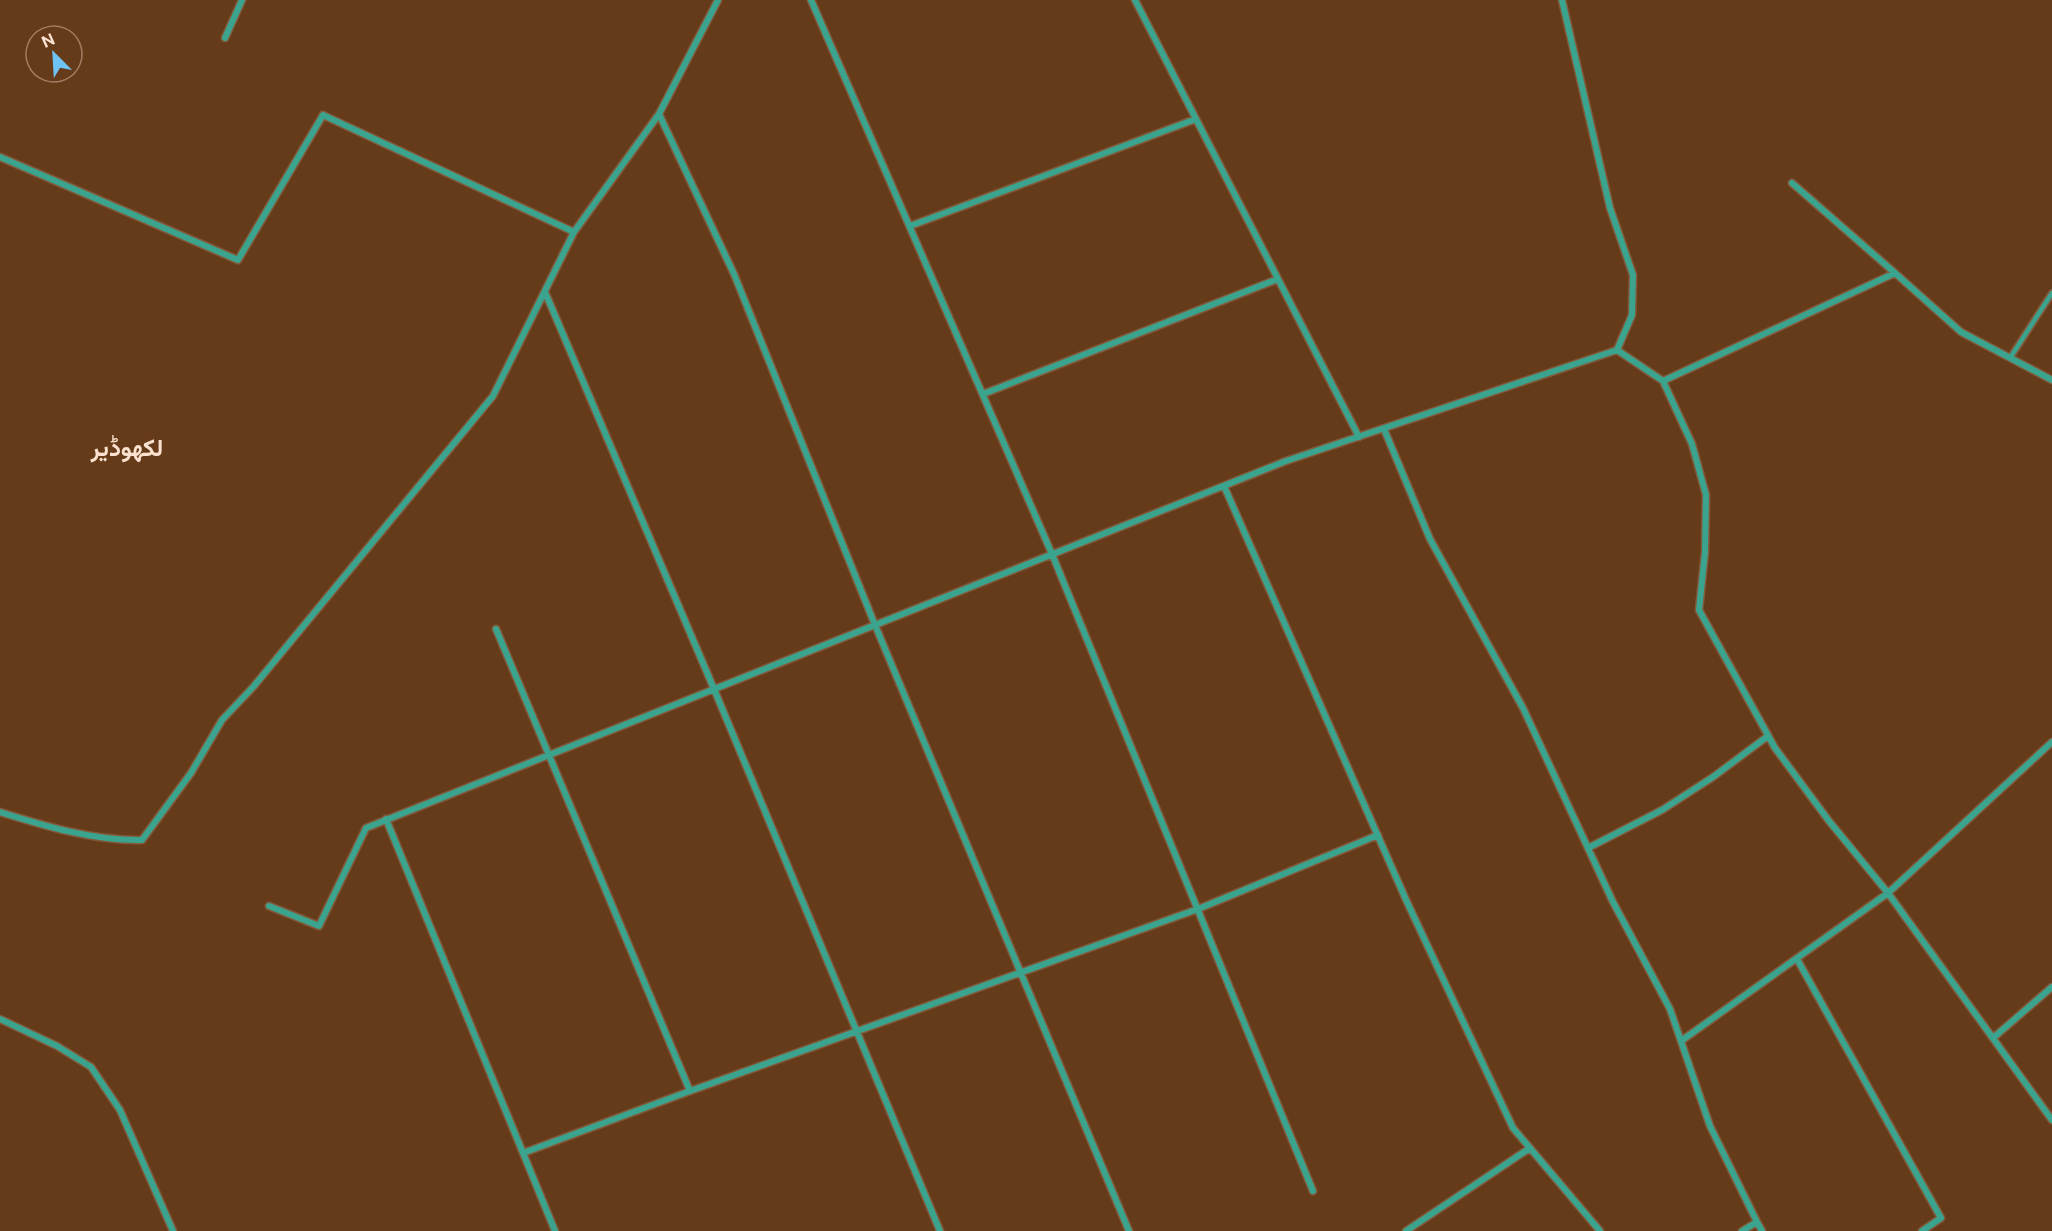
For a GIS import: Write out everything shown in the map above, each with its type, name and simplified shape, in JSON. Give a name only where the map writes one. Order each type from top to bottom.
[{"type":"street","points":[[225,38],[242,0]]},
{"type":"street","points":[[0,812],[35,823],[117,840],[142,840],[191,773],[222,720],[254,686],[493,396],[574,232],[658,114],[718,0]]},
{"type":"street","points":[[811,0],[1052,554],[1313,1191]]},
{"type":"street","points":[[1135,0],[1359,437]]},
{"type":"street","points":[[269,906],[319,927],[366,828],[386,819],[1286,461],[1617,350],[1632,315],[1633,275],[1610,208],[1562,0]]},
{"type":"street","points":[[658,114],[734,274],[875,625],[1129,1231]]},
{"type":"street","points":[[0,157],[238,260],[323,115],[574,232]]},
{"type":"street","points":[[910,226],[1196,118]]},
{"type":"street","points":[[1792,183],[1961,332],[2052,380]]},
{"type":"street","points":[[1663,381],[1895,273]]},
{"type":"street","points":[[983,394],[1278,279]]},
{"type":"street","points":[[545,292],[714,689],[940,1231]]},
{"type":"street","points":[[1617,350],[1663,381],[1692,444],[1706,495],[1705,552],[1699,610],[1768,736],[1829,821],[1888,893],[2052,1120]]},
{"type":"street","points":[[1384,429],[1430,539],[1523,708],[1613,902],[1670,1009],[1710,1126],[1762,1231]]},
{"type":"street","points":[[1224,486],[1407,902],[1513,1128],[1600,1231]]},
{"type":"street","points":[[496,629],[690,1091]]},
{"type":"street","points":[[1588,848],[1662,810],[1713,777],[1768,736]]},
{"type":"street","points":[[1681,1041],[1888,893],[2052,742]]},
{"type":"street","points":[[386,819],[555,1231]]},
{"type":"street","points":[[523,1153],[1198,909],[1378,835]]},
{"type":"street","points":[[1797,959],[1941,1218],[1922,1231]]},
{"type":"street","points":[[1993,1038],[2052,987]]},
{"type":"street","points":[[0,1019],[57,1046],[91,1067],[120,1110],[173,1231]]},
{"type":"street","points":[[1406,1231],[1530,1148]]},
{"type":"street","points":[[1742,1231],[1757,1222]]},
{"type":"lane","points":[[2010,358],[2052,293]]},
{"type":"district","name":"لکھوڈیر","points":[[127,448]]}]
